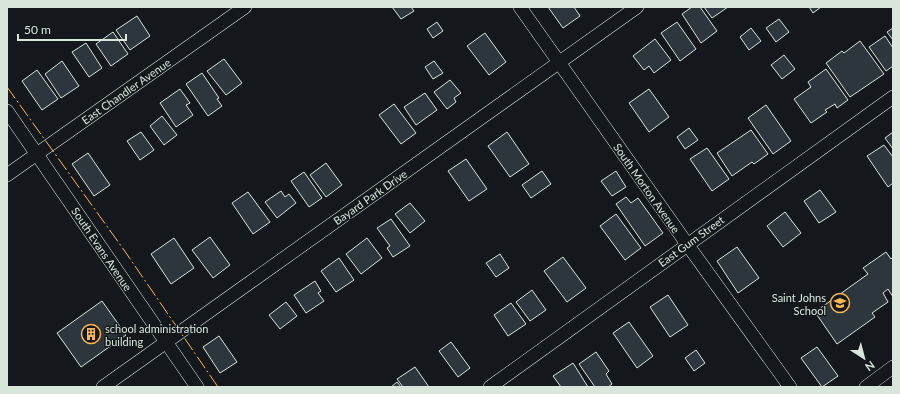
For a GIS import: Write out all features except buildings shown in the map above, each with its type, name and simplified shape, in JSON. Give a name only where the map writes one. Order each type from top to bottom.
[{"type":"street","name":"East Chandler Avenue","points":[[7,175],[245,7]]},
{"type":"street","name":"South Morton Avenue","points":[[520,7],[790,387]]},
{"type":"street","name":"Bayard Park Drive","points":[[103,387],[637,7]]},
{"type":"street","name":"East Gum Street","points":[[490,387],[893,97]]},
{"type":"street","name":"South Evans Avenue","points":[[7,111],[197,387]]},
{"type":"street","points":[[866,387],[893,367]]},
{"type":"power","points":[[7,87],[124,250],[218,387]]},
{"type":"place","name":"Saint Johns School","points":[[840,303]]},
{"type":"place","name":"school administration building","points":[[91,334]]}]
